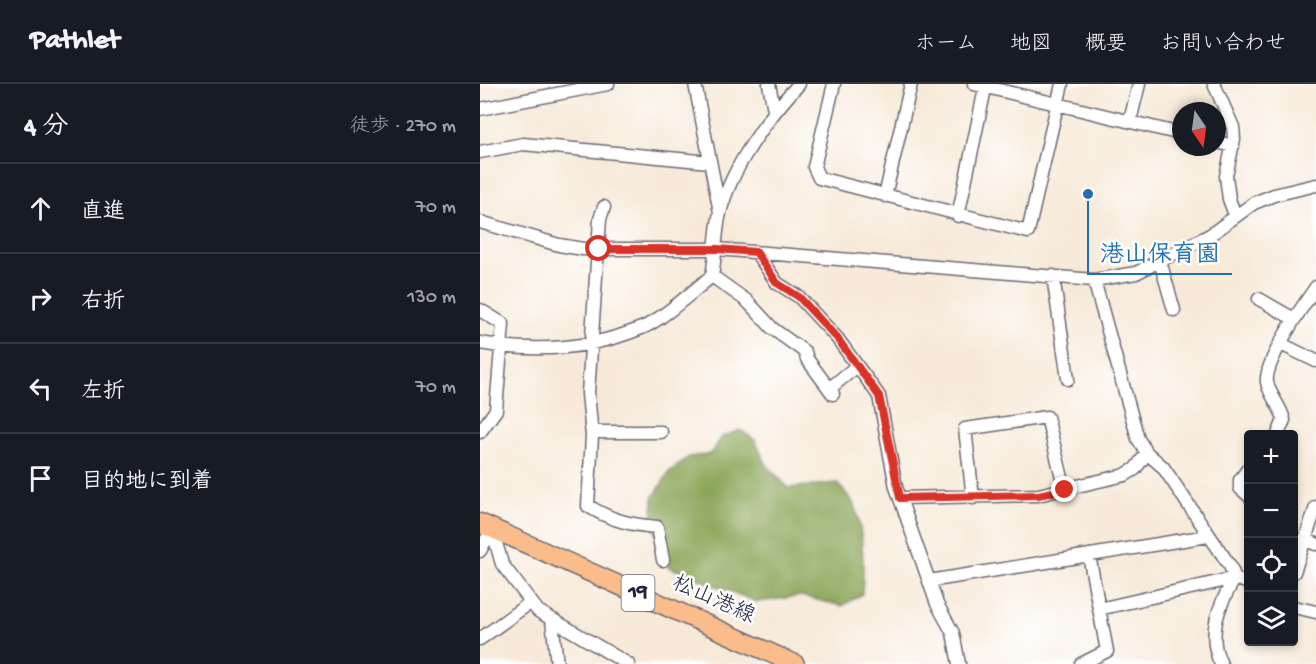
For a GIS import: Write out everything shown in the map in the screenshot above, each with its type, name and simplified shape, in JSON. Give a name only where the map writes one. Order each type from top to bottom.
[{"type":"main road","name":"松山港線","points":[[486,526],[795,664]]},
{"type":"street","points":[[480,109],[608,84]]},
{"type":"street","points":[[695,84],[720,214]]},
{"type":"street","points":[[769,84],[774,110]]},
{"type":"street","points":[[480,343],[502,348],[552,350],[592,342],[646,326],[712,276],[720,214],[729,186],[774,110],[799,84]]},
{"type":"street","points":[[834,84],[814,168],[819,178],[958,216],[1028,232],[1062,84]]},
{"type":"street","points":[[885,196],[911,84]]},
{"type":"street","points":[[1130,121],[1139,84]]},
{"type":"street","points":[[1214,84],[1233,127],[1233,146],[1226,176],[1229,199],[1235,215]]},
{"type":"street","points":[[958,216],[982,85],[1172,132]]},
{"type":"street","points":[[480,152],[523,144],[710,162]]},
{"type":"street","points":[[1226,144],[1233,146]]},
{"type":"street","points":[[480,222],[559,245],[599,249],[717,249],[1094,280],[1136,273],[1210,235],[1235,215],[1274,195],[1316,185]]},
{"type":"street","points":[[604,207],[600,219],[588,393],[592,432],[588,506],[608,518],[633,525],[657,527],[663,560]]},
{"type":"street","points":[[756,252],[769,273],[810,307],[857,366],[882,402],[900,498],[941,615],[953,633],[959,664]]},
{"type":"street","points":[[1160,261],[1173,310]]},
{"type":"street","points":[[712,276],[747,301],[773,329],[805,352],[807,360],[831,392],[857,366]]},
{"type":"street","points":[[1053,276],[1068,379]]},
{"type":"street","points":[[1094,280],[1135,429],[1147,453],[1163,467],[1230,566],[1235,578],[1218,613],[1213,641],[1221,664]]},
{"type":"street","points":[[1280,430],[1284,420],[1267,383],[1267,373],[1294,319],[1316,287]]},
{"type":"street","points":[[1260,299],[1294,319]]},
{"type":"street","points":[[480,310],[503,324],[496,410],[480,432]]},
{"type":"street","points":[[1281,344],[1316,361]]},
{"type":"street","points":[[973,498],[965,429],[1047,417],[1065,490]]},
{"type":"street","points":[[592,432],[661,432]]},
{"type":"street","points":[[900,498],[1038,495],[1125,475],[1135,469],[1147,453]]},
{"type":"street","points":[[1244,474],[1240,480],[1240,488],[1244,492]]},
{"type":"street","points":[[1298,561],[1309,538],[1316,507]]},
{"type":"street","points":[[480,552],[486,526]]},
{"type":"street","points":[[486,526],[502,564],[538,610],[628,664]]},
{"type":"street","points":[[929,581],[1208,536]]},
{"type":"street","points":[[1081,664],[1107,651],[1089,555]]},
{"type":"street","points":[[1099,609],[1235,578],[1244,581]]},
{"type":"street","points":[[480,639],[531,602]]},
{"type":"street","points":[[1298,608],[1316,612]]},
{"type":"street","points":[[552,620],[557,664]]},
{"type":"green space","points":[[740,430],[755,440],[766,464],[788,488],[837,483],[852,501],[861,534],[862,594],[842,606],[801,596],[757,602],[668,567],[652,523],[653,498],[669,472],[689,457],[710,454],[722,437]]},
{"type":"place","name":"港山保育園","points":[[1088,194]]},
{"type":"route","points":[[599,249],[717,249],[756,252],[777,283],[810,307],[837,338],[879,396],[884,408],[896,487],[900,498],[1038,495],[1065,490]]}]
